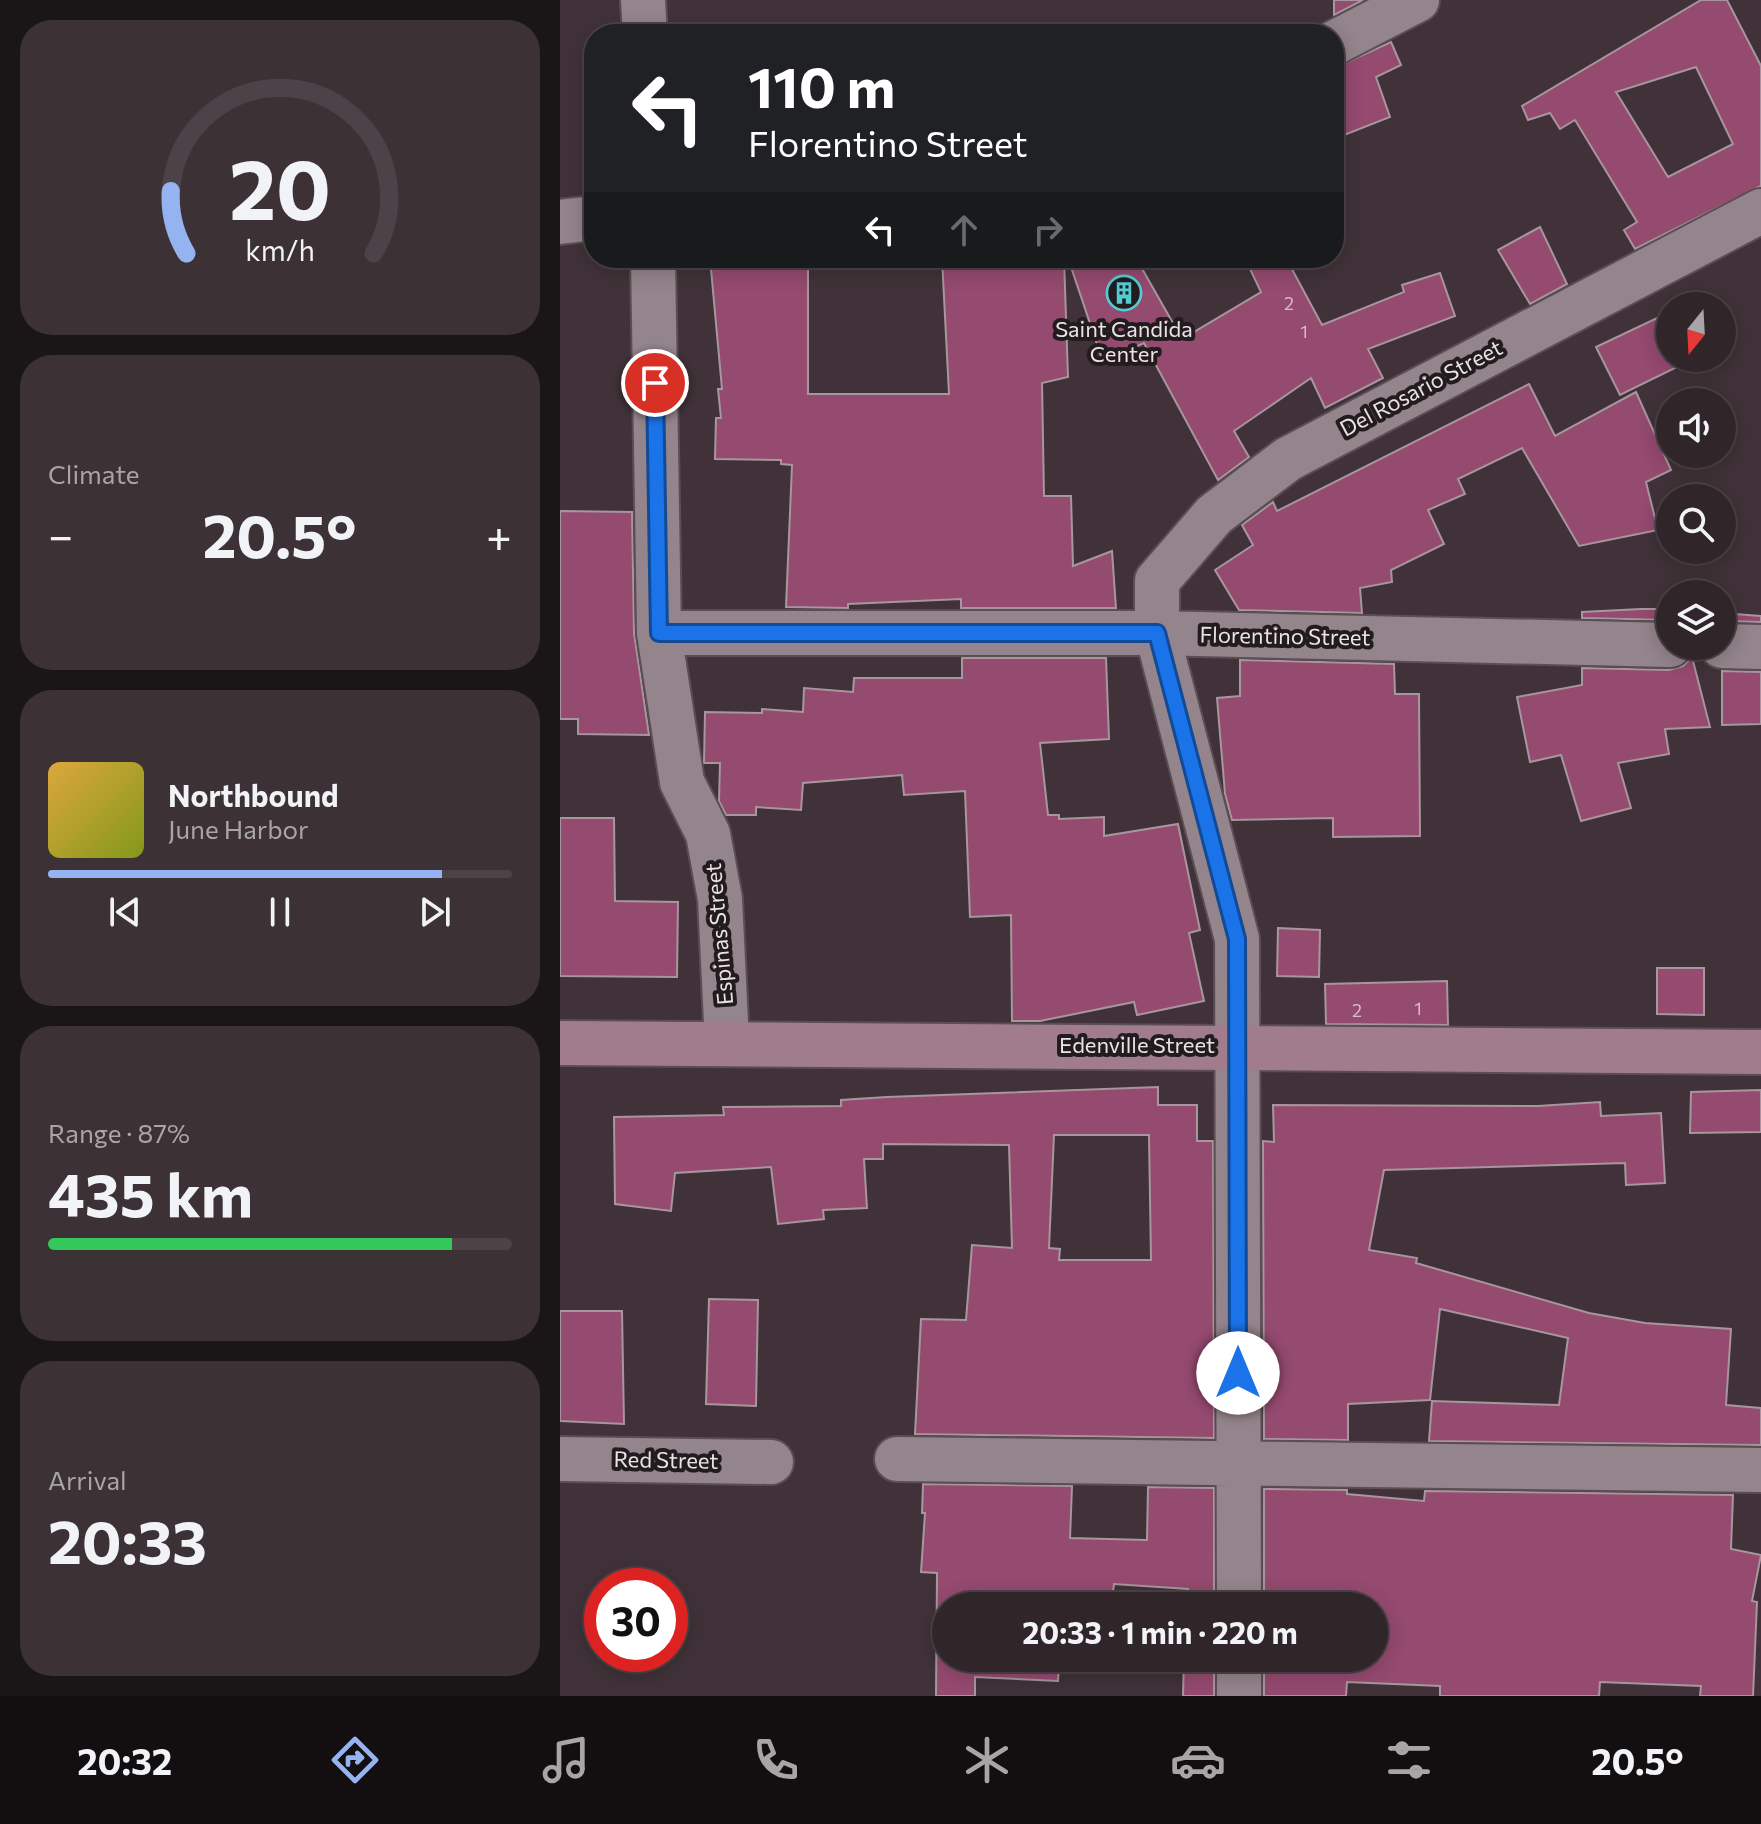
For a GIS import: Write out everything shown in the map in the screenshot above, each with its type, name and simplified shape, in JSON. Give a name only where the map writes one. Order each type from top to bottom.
[{"type":"street","points":[[643,0],[644,24]]},
{"type":"street","points":[[1344,38],[1417,0]]},
{"type":"street","points":[[560,222],[584,219]]},
{"type":"street","name":"Del Rosario Street","points":[[1239,1592],[1237,939],[1157,633],[1157,581],[1214,515],[1288,459],[1754,225]]},
{"type":"street","name":"Espinas Street","points":[[653,268],[659,633],[682,782],[708,834],[720,899],[727,1043]]},
{"type":"street","name":"Florentino Street","points":[[659,633],[1157,633],[1656,645]]},
{"type":"street","points":[[1736,646],[1761,647]]},
{"type":"street","name":"Edenville Street","points":[[560,1043],[1239,1045],[1761,1052]]},
{"type":"street","name":"Red Street","points":[[560,1459],[771,1462]]},
{"type":"street","points":[[897,1459],[1761,1470]]},
{"type":"street","points":[[1239,1672],[1239,1696]]},
{"type":"building","points":[[1334,0],[1363,0],[1334,15]]},
{"type":"building","points":[[1701,0],[1727,0],[1761,66],[1761,186],[1635,249],[1624,230],[1637,222],[1575,120],[1560,129],[1550,113],[1528,120],[1522,106]],"holes":[[[1696,67],[1733,144],[1668,177],[1616,92]]]},
{"type":"building","points":[[1391,42],[1401,65],[1376,77],[1390,117],[1344,135],[1344,63]]},
{"type":"building","points":[[1540,227],[1567,284],[1530,304],[1498,250]]},
{"type":"building","points":[[711,268],[808,268],[808,394],[949,394],[943,268],[1064,268],[1068,377],[1042,383],[1044,496],[1071,496],[1073,566],[1112,551],[1116,608],[961,608],[961,599],[848,604],[848,608],[786,607],[792,465],[781,464],[781,460],[715,459],[716,418],[721,418],[718,389],[722,389]]},
{"type":"building","points":[[1071,268],[1142,268],[1182,339],[1261,292],[1252,268],[1291,268],[1322,325],[1404,292],[1402,285],[1440,273],[1455,316],[1368,349],[1383,378],[1325,408],[1311,378],[1234,431],[1249,457],[1218,480],[1144,343],[1103,362]]},
{"type":"building","points":[[1656,318],[1656,372],[1667,372],[1620,395],[1596,347]]},
{"type":"building","points":[[1529,384],[1555,436],[1636,392],[1656,437],[1656,468],[1671,470],[1646,482],[1656,530],[1579,546],[1522,448],[1458,479],[1465,494],[1428,510],[1444,544],[1391,570],[1392,582],[1360,588],[1362,613],[1239,610],[1215,570],[1253,545],[1242,525],[1273,502],[1277,511]]},
{"type":"building","points":[[560,511],[632,512],[634,633],[649,735],[578,734],[578,719],[560,719]]},
{"type":"building","points":[[1656,609],[1656,620],[1582,618],[1582,612]]},
{"type":"building","points":[[1736,614],[1761,616],[1761,622],[1736,621]]},
{"type":"building","points":[[962,658],[1106,658],[1109,739],[1040,743],[1048,815],[1059,815],[1059,819],[1104,817],[1104,836],[1178,824],[1200,930],[1189,933],[1204,1001],[1137,1015],[1134,1002],[1040,1021],[1012,1021],[1011,915],[970,917],[965,791],[904,795],[902,775],[803,783],[801,810],[756,807],[756,815],[726,815],[719,801],[720,763],[704,763],[705,712],[762,713],[762,709],[803,712],[804,688],[853,692],[854,678],[962,678]]},
{"type":"building","points":[[1240,660],[1394,664],[1395,694],[1419,694],[1420,836],[1333,837],[1333,818],[1232,820],[1225,794],[1217,698],[1240,696]]},
{"type":"building","points":[[1693,660],[1710,727],[1665,729],[1669,754],[1618,763],[1631,808],[1581,821],[1561,755],[1530,762],[1517,697],[1582,685],[1582,668],[1669,670]]},
{"type":"building","points":[[1722,671],[1761,672],[1761,724],[1722,725]]},
{"type":"building","points":[[560,818],[614,818],[615,901],[678,902],[677,977],[560,976]]},
{"type":"building","points":[[1278,928],[1320,930],[1319,977],[1277,976]]},
{"type":"building","points":[[1657,968],[1704,968],[1704,1015],[1657,1014]]},
{"type":"building","points":[[1447,981],[1448,1025],[1326,1024],[1325,984]]},
{"type":"building","points":[[1158,1087],[1158,1105],[1197,1105],[1197,1141],[1213,1141],[1214,1438],[915,1434],[921,1319],[966,1320],[972,1245],[1012,1248],[1009,1145],[883,1144],[883,1159],[864,1159],[867,1208],[823,1210],[824,1219],[778,1224],[771,1167],[675,1173],[671,1211],[615,1204],[614,1117],[724,1115],[723,1107],[841,1106],[841,1100]],"holes":[[[1054,1135],[1149,1135],[1151,1260],[1059,1260],[1060,1249],[1049,1248]]]},
{"type":"building","points":[[1761,1090],[1761,1132],[1690,1133],[1691,1092]]},
{"type":"building","points":[[1600,1102],[1601,1116],[1661,1113],[1665,1183],[1626,1185],[1625,1163],[1384,1170],[1369,1250],[1417,1258],[1416,1263],[1589,1313],[1645,1323],[1731,1329],[1726,1405],[1761,1408],[1761,1445],[1429,1441],[1432,1401],[1559,1405],[1568,1338],[1440,1309],[1430,1400],[1348,1404],[1348,1440],[1264,1439],[1263,1141],[1274,1142],[1273,1105],[1538,1106]]},
{"type":"building","points":[[709,1299],[758,1300],[756,1406],[706,1404]]},
{"type":"building","points":[[560,1311],[622,1311],[624,1424],[560,1421]]},
{"type":"building","points":[[923,1484],[1072,1486],[1070,1538],[1147,1540],[1148,1487],[1214,1488],[1214,1592],[1114,1584],[1113,1592],[937,1592],[937,1573],[921,1572],[925,1513],[922,1513]]},
{"type":"building","points":[[1264,1489],[1347,1490],[1347,1494],[1424,1501],[1425,1491],[1733,1495],[1731,1549],[1761,1555],[1752,1601],[1757,1602],[1753,1696],[1700,1696],[1701,1686],[1600,1682],[1599,1696],[1440,1696],[1440,1686],[1347,1682],[1346,1696],[1264,1696],[1264,1672],[1388,1672],[1388,1592],[1264,1592]]},
{"type":"building","points":[[936,1672],[1059,1672],[1058,1681],[975,1677],[975,1696],[936,1696]]},
{"type":"building","points":[[1184,1672],[1214,1672],[1214,1696],[1183,1696]]},
{"type":"place","name":"Saint Candida Center","points":[[1124,293]]},
{"type":"route","points":[[655,383],[659,633],[1157,633],[1237,939],[1238,1373]]}]
